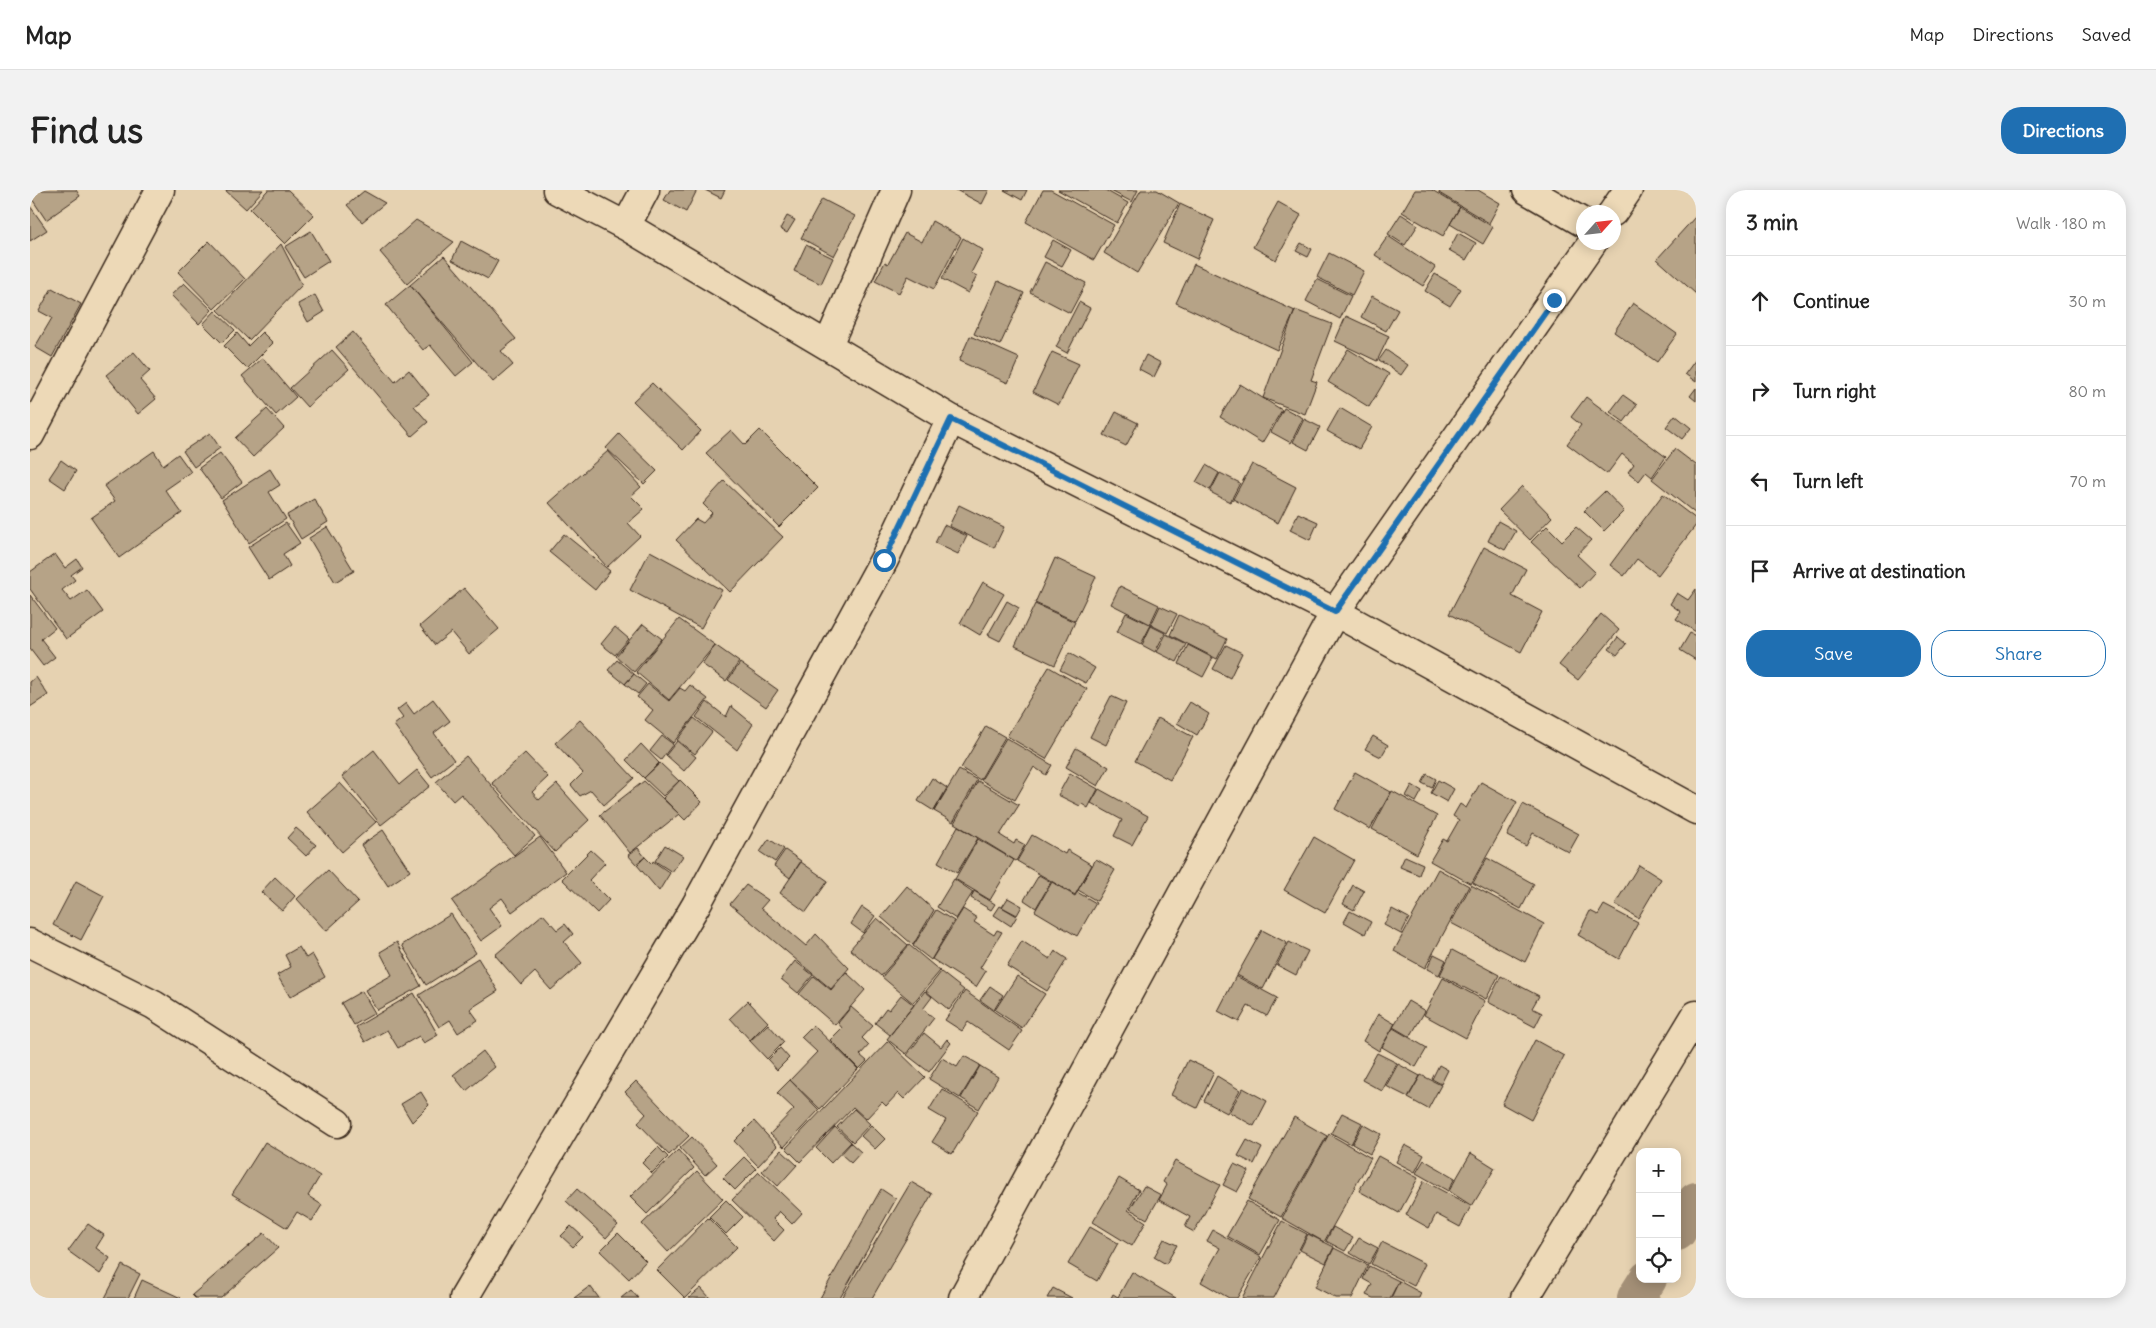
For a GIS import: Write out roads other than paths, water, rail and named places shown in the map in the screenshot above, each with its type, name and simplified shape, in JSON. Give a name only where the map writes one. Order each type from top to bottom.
[{"type":"street","points":[[30,435],[160,190]]},
{"type":"street","points":[[557,190],[626,226],[951,419],[1335,612],[1696,810]]},
{"type":"street","points":[[626,226],[645,190]]},
{"type":"street","points":[[828,345],[896,190]]},
{"type":"street","points":[[1527,190],[1576,219]]},
{"type":"street","points":[[1618,205],[1628,190]]},
{"type":"street","points":[[963,1298],[1335,612],[1587,250]]},
{"type":"street","points":[[464,1298],[696,905],[884,560],[951,419]]},
{"type":"street","points":[[30,943],[154,1005],[337,1123]]},
{"type":"street","points":[[1524,1298],[1696,1015]]},
{"type":"waterway","points":[[1681,1225],[1696,1201]]},
{"type":"waterway","points":[[1636,1298],[1645,1283]]}]
